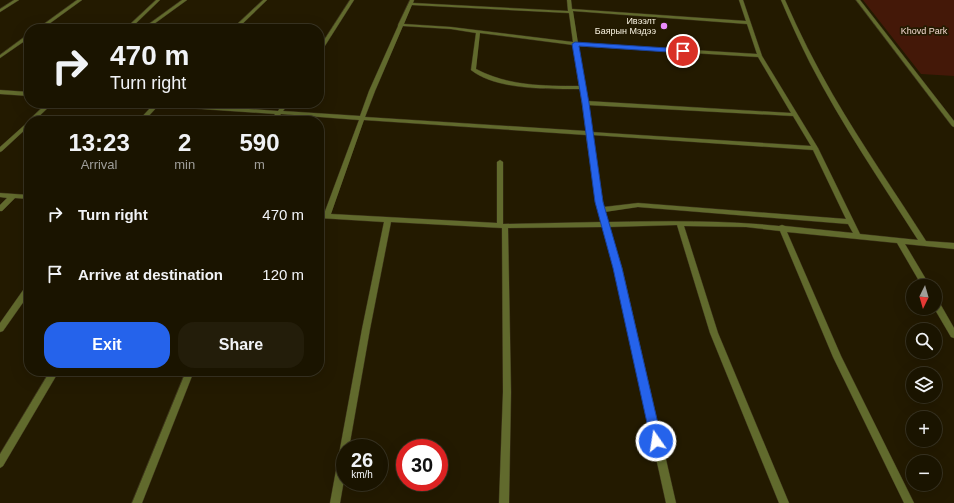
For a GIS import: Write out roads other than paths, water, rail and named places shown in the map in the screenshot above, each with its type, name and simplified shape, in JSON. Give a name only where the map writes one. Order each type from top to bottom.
[{"type":"street","points":[[0,12],[17,0]]},
{"type":"street","points":[[46,24],[80,0]]},
{"type":"street","points":[[132,24],[158,0]]},
{"type":"street","points":[[151,24],[185,0]]},
{"type":"street","points":[[239,24],[265,0]]},
{"type":"street","points":[[324,44],[352,0]]},
{"type":"street","points":[[484,7],[486,0]]},
{"type":"street","points":[[569,0],[575,44],[586,103],[601,210],[618,268],[671,503]]},
{"type":"street","points":[[741,0],[760,56],[815,148],[857,235]]},
{"type":"street","points":[[782,0],[798,36],[825,86],[868,157],[923,242]]},
{"type":"street","points":[[858,0],[954,125]]},
{"type":"street","points":[[748,23],[411,2],[400,25],[363,118],[327,216],[388,221],[502,226],[680,223],[782,228],[954,246]]},
{"type":"street","points":[[400,25],[478,31],[575,44],[760,56]]},
{"type":"street","points":[[478,31],[473,70],[483,76],[529,86],[583,88]]},
{"type":"street","points":[[0,57],[24,40]]},
{"type":"street","points":[[0,92],[24,94]]},
{"type":"street","points":[[586,103],[796,115]]},
{"type":"street","points":[[36,116],[45,108]]},
{"type":"street","points":[[146,116],[153,108]]},
{"type":"street","points":[[218,108],[815,148]]},
{"type":"street","points":[[276,116],[282,108]]},
{"type":"street","points":[[0,150],[24,128]]},
{"type":"street","points":[[500,162],[507,392],[504,503]]},
{"type":"street","points":[[0,195],[24,197]]},
{"type":"street","points":[[0,210],[13,196]]},
{"type":"street","points":[[601,210],[638,205],[851,222]]},
{"type":"street","points":[[335,503],[366,329],[388,221]]},
{"type":"street","points":[[680,223],[714,333],[784,503]]},
{"type":"street","points":[[782,228],[837,357],[909,503]]},
{"type":"street","points":[[899,240],[922,279]]},
{"type":"street","points":[[0,329],[24,295]]},
{"type":"street","points":[[942,314],[954,335]]},
{"type":"street","points":[[0,463],[52,376]]},
{"type":"street","points":[[137,503],[188,376]]},
{"type":"place","name":"Ивээлт Баярын Мэдээ","points":[[664,26]]},
{"type":"park label","name":"Khovd Park","points":[[924,31]]}]
